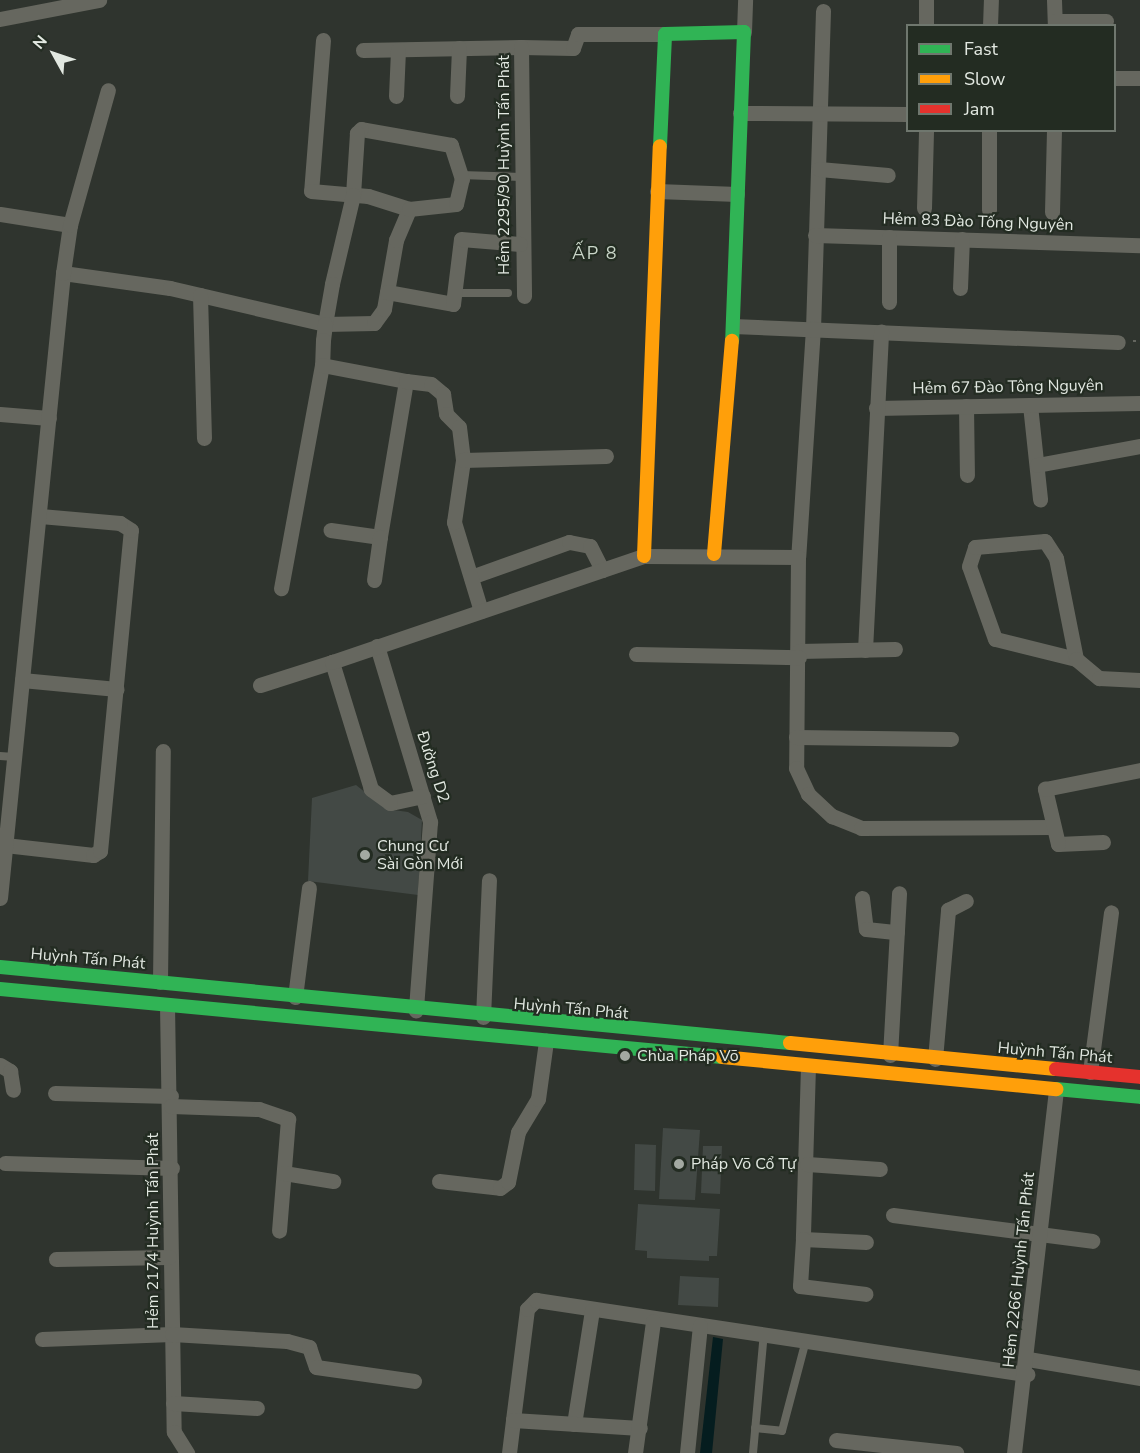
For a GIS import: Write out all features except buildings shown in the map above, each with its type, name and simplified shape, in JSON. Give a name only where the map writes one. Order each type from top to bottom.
[{"type":"main road","points":[[644,556],[665,34],[744,32],[733,326],[714,554]]},
{"type":"main road","name":"Huỳnh Tấn Phát","points":[[0,968],[160,982],[483,1017],[1140,1077]]},
{"type":"main road","name":"Huỳnh Tấn Phát","points":[[0,989],[1140,1097]]},
{"type":"main road","points":[[666,1053],[668,1034]]},
{"type":"street","points":[[0,19],[99,0]]},
{"type":"street","points":[[744,32],[745,0]]},
{"type":"street","points":[[926,0],[926,24]]},
{"type":"street","points":[[990,24],[991,0]]},
{"type":"street","points":[[1054,0],[1055,23],[1106,21]]},
{"type":"street","points":[[823,11],[813,328],[798,557],[799,654],[796,768],[808,794],[832,816],[861,828],[1051,827]]},
{"type":"street","points":[[522,47],[573,48],[578,34],[665,34]]},
{"type":"street","points":[[282,588],[322,365],[325,324],[353,195],[361,129],[446,142],[461,175],[454,206],[410,209],[353,195],[314,193],[310,188],[323,40]]},
{"type":"street","name":"Hẻm 2295/90 Huỳnh Tấn Phát","points":[[363,50],[522,47],[520,244],[516,295]]},
{"type":"street","points":[[457,96],[459,48]]},
{"type":"street","points":[[396,96],[398,50]]},
{"type":"street","points":[[1116,78],[1140,78]]},
{"type":"street","points":[[0,892],[5,844],[7,756],[22,680],[63,273],[70,225],[108,90]]},
{"type":"street","points":[[740,113],[821,110],[906,114]]},
{"type":"street","points":[[924,208],[926,132]]},
{"type":"street","points":[[989,132],[989,210]]},
{"type":"street","points":[[1052,212],[1054,132]]},
{"type":"street","points":[[819,169],[888,175]]},
{"type":"street","points":[[657,191],[737,194]]},
{"type":"street","points":[[63,273],[200,295],[325,324],[374,323],[387,292],[396,240],[410,209]]},
{"type":"street","points":[[0,214],[70,225]]},
{"type":"street","name":"Hẻm 83 Đào Tống Nguyên","points":[[815,235],[1140,245]]},
{"type":"street","points":[[889,237],[889,302]]},
{"type":"street","points":[[387,292],[453,304],[460,239],[520,244]]},
{"type":"street","points":[[960,288],[962,239]]},
{"type":"street","points":[[200,295],[204,438]]},
{"type":"street","points":[[733,326],[1118,342]]},
{"type":"street","points":[[865,650],[881,331]]},
{"type":"street","points":[[322,365],[431,384],[443,394],[446,414],[459,427],[463,460],[454,522],[481,611]]},
{"type":"street","points":[[374,580],[406,381]]},
{"type":"street","name":"Hẻm 67 Đào Tông Nguyên","points":[[876,408],[1140,403]]},
{"type":"street","points":[[1030,405],[1040,499]]},
{"type":"street","points":[[966,406],[967,475]]},
{"type":"street","points":[[0,414],[49,418]]},
{"type":"street","points":[[1037,465],[1140,446]]},
{"type":"street","points":[[463,460],[606,456]]},
{"type":"street","points":[[5,844],[93,855],[100,851],[117,689],[130,530],[120,523],[40,516]]},
{"type":"street","points":[[330,530],[380,537]]},
{"type":"street","points":[[1076,659],[1053,548],[1033,539],[975,547],[969,566],[995,639],[1076,659],[1099,678],[1140,680]]},
{"type":"street","points":[[471,577],[570,542],[590,546],[602,570]]},
{"type":"street","points":[[260,685],[644,556],[714,554],[798,557]]},
{"type":"street","name":"Đường D2","points":[[377,646],[430,822],[416,1010]]},
{"type":"street","points":[[636,654],[799,654],[895,649]]},
{"type":"street","points":[[332,662],[371,789],[390,803],[423,796]]},
{"type":"street","points":[[22,680],[117,689]]},
{"type":"street","points":[[796,736],[951,739]]},
{"type":"street","points":[[160,982],[162,751]]},
{"type":"street","points":[[1103,842],[1062,848],[1051,827],[1045,789],[1140,770]]},
{"type":"street","points":[[483,1017],[489,880]]},
{"type":"street","points":[[295,997],[309,888]]},
{"type":"street","points":[[890,1054],[899,893]]},
{"type":"street","points":[[862,898],[866,929],[897,932]]},
{"type":"street","points":[[935,1059],[948,910],[966,901]]},
{"type":"street","points":[[1090,1072],[1111,912]]},
{"type":"street","name":"Hẻm 2174 Huỳnh Tấn Phát","points":[[167,1005],[171,1101],[169,1257],[173,1403],[176,1438],[187,1453]]},
{"type":"street","points":[[439,1181],[500,1188],[508,1182],[518,1132],[538,1099],[546,1041]]},
{"type":"street","points":[[0,1065],[10,1071],[13,1090]]},
{"type":"street","points":[[808,1066],[802,1287],[866,1294]]},
{"type":"street","name":"Hẻm 2266 Huỳnh Tấn Phát","points":[[1014,1453],[1028,1367],[1056,1090]]},
{"type":"street","points":[[55,1093],[259,1109],[286,1118],[279,1231]]},
{"type":"street","points":[[5,1163],[171,1168]]},
{"type":"street","points":[[807,1164],[880,1168]]},
{"type":"street","points":[[284,1173],[333,1181]]},
{"type":"street","points":[[893,1215],[1041,1238],[1092,1241]]},
{"type":"street","points":[[803,1239],[866,1242]]},
{"type":"street","points":[[56,1259],[169,1257]]},
{"type":"street","points":[[509,1453],[530,1304],[536,1300],[654,1321],[1028,1367],[1140,1378]]},
{"type":"street","points":[[574,1424],[592,1310]]},
{"type":"street","points":[[634,1453],[640,1428],[654,1321]]},
{"type":"street","points":[[687,1453],[700,1326]]},
{"type":"street","points":[[42,1339],[172,1334],[287,1341],[309,1347],[316,1367],[414,1381]]},
{"type":"street","points":[[173,1403],[257,1408]]},
{"type":"street","points":[[513,1420],[640,1428]]},
{"type":"street","points":[[836,1440],[956,1453]]},
{"type":"lane","points":[[461,175],[520,177]]},
{"type":"lane","points":[[454,292],[516,295]]},
{"type":"lane","points":[[753,1453],[764,1333]]},
{"type":"lane","points":[[755,1428],[782,1431],[806,1340]]},
{"type":"water","points":[[713,1337],[723,1339],[712,1453],[700,1453]]},
{"type":"traffic: fast","points":[[660,146],[665,34],[744,32],[732,341]]},
{"type":"traffic: fast","points":[[0,967],[790,1043]]},
{"type":"traffic: fast","points":[[0,989],[722,1057]]},
{"type":"traffic: fast","points":[[1056,1089],[1140,1097]]},
{"type":"traffic: slow","points":[[644,556],[660,146]]},
{"type":"traffic: slow","points":[[714,554],[732,341]]},
{"type":"traffic: slow","points":[[790,1043],[1056,1069]]},
{"type":"traffic: slow","points":[[722,1057],[1056,1089]]},
{"type":"traffic: jam","points":[[1056,1069],[1140,1077]]},
{"type":"place","name":"Chung Cư Sài Gòn Mới","points":[[365,855]]},
{"type":"place","name":"Chùa Pháp Võ","points":[[625,1056]]},
{"type":"place","name":"Pháp Võ Cổ Tự","points":[[679,1164]]},
{"type":"district","name":"ẤP 8","points":[[595,253]]}]
